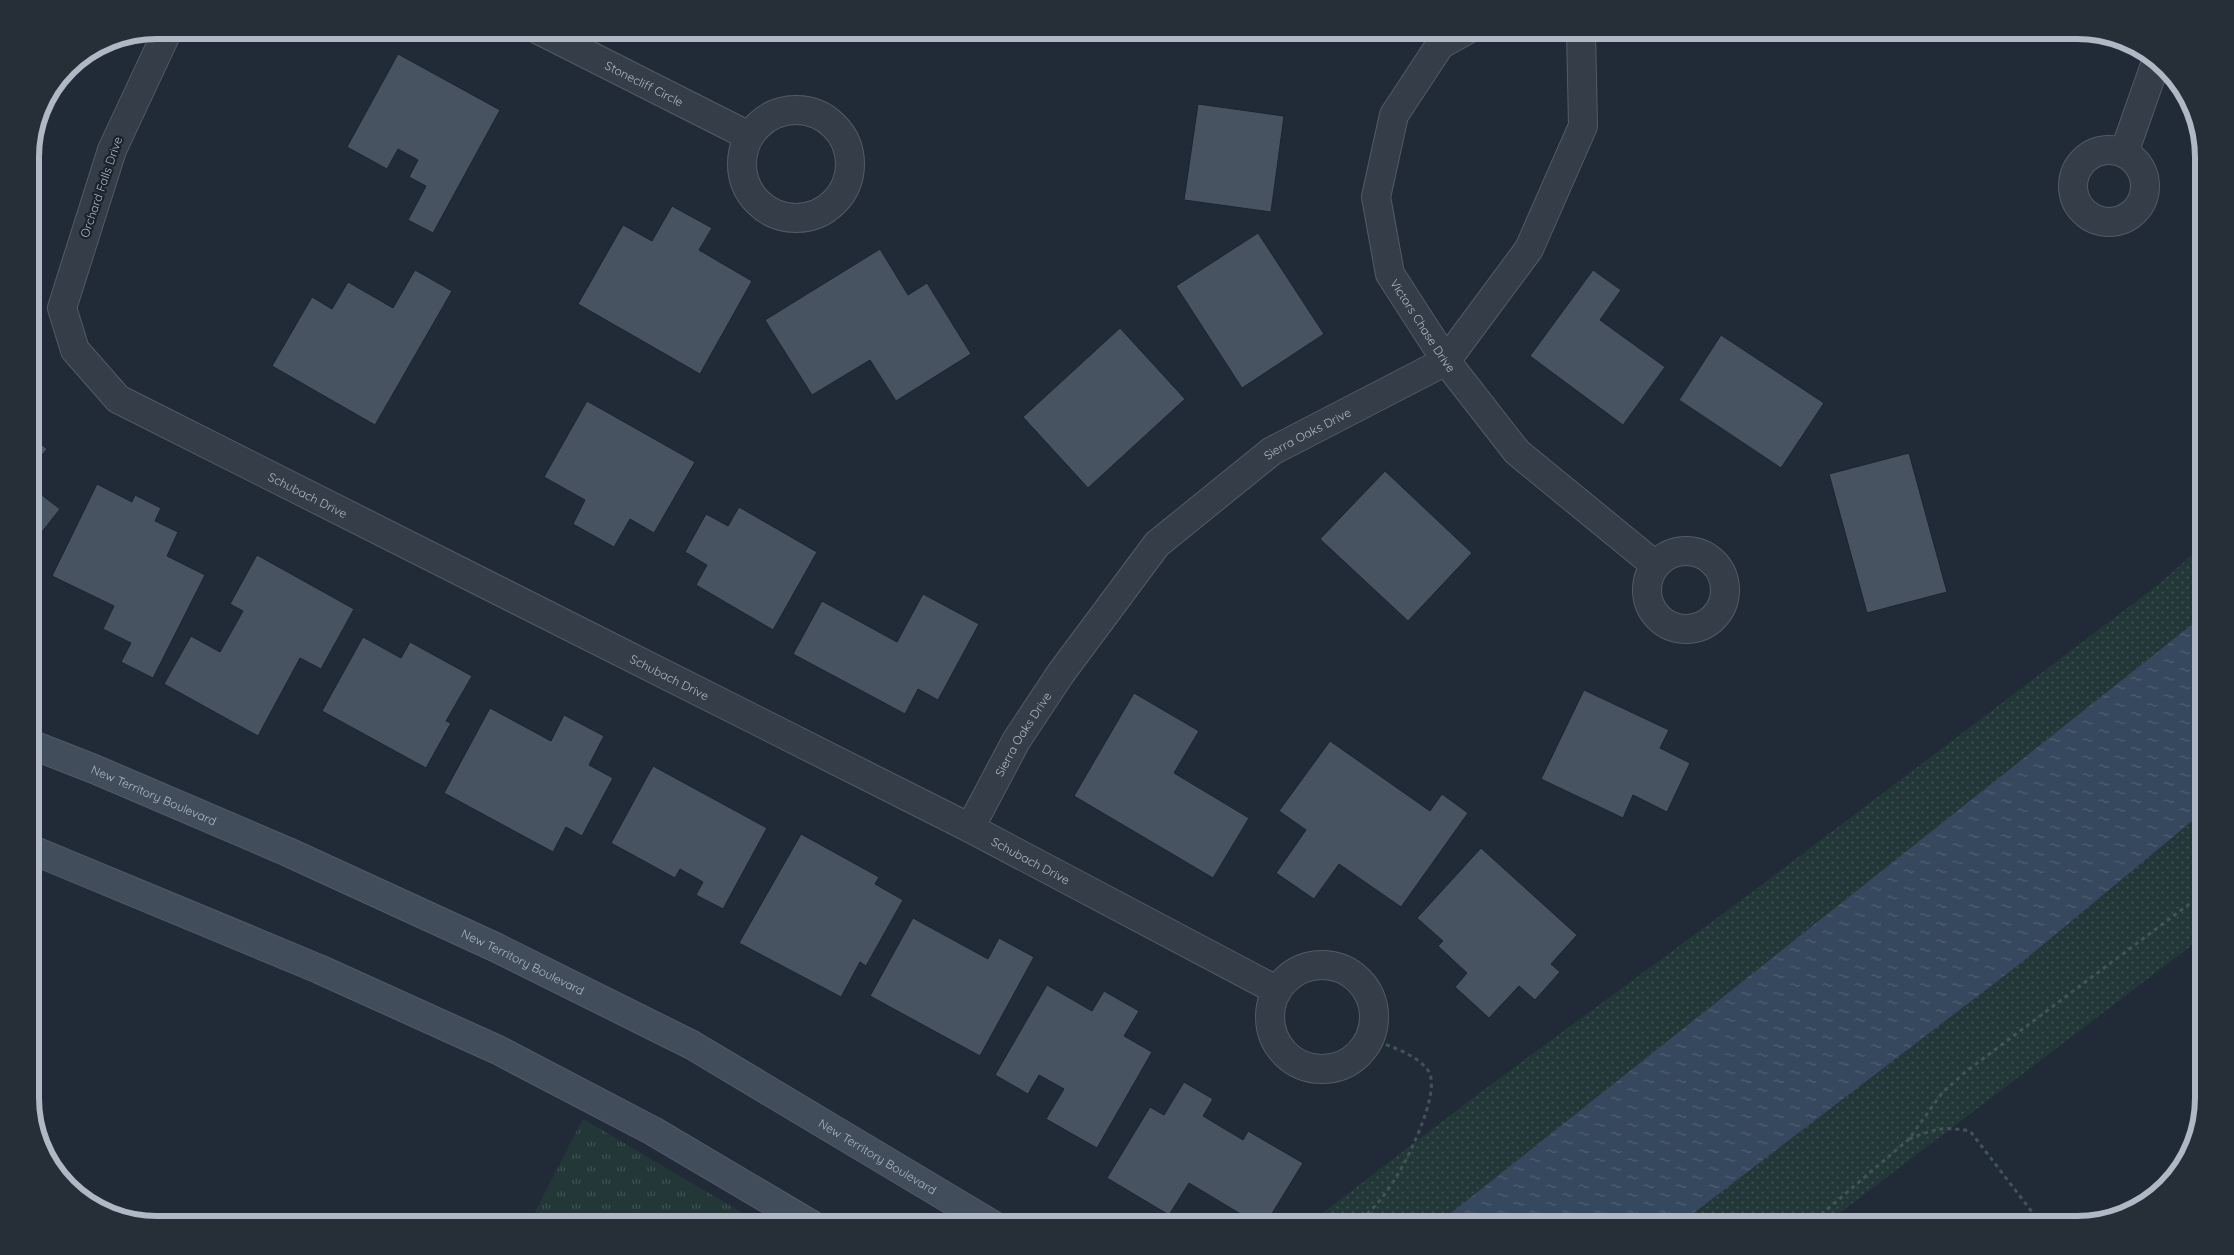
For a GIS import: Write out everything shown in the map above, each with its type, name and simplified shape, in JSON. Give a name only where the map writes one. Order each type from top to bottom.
[{"type":"main road","name":"New Territory Boulevard","points":[[39,748],[288,852],[495,947],[692,1045],[978,1216]]},
{"type":"main road","points":[[39,853],[319,969],[498,1050],[653,1131],[797,1216]]},
{"type":"street","name":"Orchard Falls Drive","points":[[75,350],[62,308],[112,150],[164,39]]},
{"type":"street","name":"Stonecliff Circle","points":[[557,39],[749,136]]},
{"type":"street","name":"Victors Chase Drive","points":[[1451,39],[1440,45],[1394,115],[1376,197],[1390,274],[1446,361],[1517,452],[1655,565]]},
{"type":"street","name":"Sierra Oaks Drive","points":[[970,828],[1016,741],[1061,673],[1157,544],[1272,450],[1446,361],[1529,249],[1583,126],[1581,39]]},
{"type":"street","points":[[2124,153],[2154,67]]},
{"type":"street","name":"Schubach Drive","points":[[75,350],[118,399],[970,828],[1276,990]]},
{"type":"street","points":[[1330,965],[1349,972],[1365,986],[1374,1005],[1375,1025],[1369,1038],[1367,1045],[1353,1060],[1335,1068],[1314,1069],[1294,1062],[1279,1048],[1270,1030],[1269,1009],[1276,990],[1290,974],[1310,966],[1330,965]]},
{"type":"path","points":[[1819,1216],[1908,1139],[1942,1093],[1964,1074],[2195,899]]},
{"type":"path","points":[[1365,1216],[1376,1206],[1392,1184],[1428,1108],[1432,1090],[1429,1073],[1418,1060],[1369,1038]]},
{"type":"path","points":[[1908,1139],[1928,1131],[1949,1127],[1970,1131],[2035,1216]]},
{"type":"green space","points":[[2195,552],[2195,943],[1836,1216],[1319,1216],[1477,1095],[1751,893],[2158,585]]},
{"type":"green space","points":[[583,1119],[748,1216],[538,1216],[535,1212]]},
{"type":"water","points":[[2195,622],[2195,818],[2021,963],[1690,1216],[1447,1216]]},
{"type":"building","points":[[398,54],[500,110],[433,233],[408,220],[426,186],[409,177],[418,160],[398,149],[387,169],[347,147]]},
{"type":"building","points":[[1198,104],[1284,116],[1271,212],[1184,200]]},
{"type":"building","points":[[672,206],[712,228],[699,250],[752,281],[700,374],[578,304],[623,225],[652,241]]},
{"type":"building","points":[[1258,233],[1324,334],[1242,388],[1176,286]]},
{"type":"building","points":[[880,249],[908,295],[927,283],[971,354],[896,401],[870,360],[812,395],[765,320]]},
{"type":"building","points":[[415,270],[452,291],[375,425],[272,366],[312,297],[332,309],[348,282],[393,308]]},
{"type":"building","points":[[1593,270],[1621,290],[1600,320],[1665,367],[1623,425],[1530,356]]},
{"type":"building","points":[[1120,328],[1185,399],[1088,488],[1023,417]]},
{"type":"building","points":[[1721,335],[1824,403],[1781,468],[1679,400]]},
{"type":"building","points":[[587,401],[695,462],[654,533],[630,519],[614,547],[573,524],[585,500],[544,477]]},
{"type":"building","points":[[39,442],[47,449],[39,459]]},
{"type":"building","points":[[1909,453],[1947,592],[1867,613],[1829,474]]},
{"type":"building","points":[[1385,471],[1472,553],[1408,621],[1320,539]]},
{"type":"building","points":[[97,484],[132,502],[135,495],[161,508],[155,521],[178,532],[167,556],[205,575],[153,678],[121,662],[131,643],[103,629],[114,606],[52,576]]},
{"type":"building","points":[[39,493],[60,509],[39,536]]},
{"type":"building","points":[[739,507],[817,552],[773,630],[696,585],[707,565],[685,552],[706,514],[728,526]]},
{"type":"building","points":[[257,555],[354,609],[321,669],[300,658],[258,736],[164,684],[191,636],[220,652],[243,611],[230,604]]},
{"type":"building","points":[[923,594],[979,624],[938,700],[918,689],[905,714],[793,654],[822,601],[897,642]]},
{"type":"building","points":[[363,637],[401,658],[410,642],[472,676],[446,721],[451,723],[426,768],[322,711]]},
{"type":"building","points":[[1584,690],[1669,730],[1660,748],[1690,763],[1667,812],[1633,795],[1623,818],[1541,779]]},
{"type":"building","points":[[1134,693],[1199,731],[1174,773],[1249,818],[1213,878],[1074,796]]},
{"type":"building","points":[[490,708],[551,741],[564,715],[604,736],[589,765],[613,778],[582,836],[566,827],[553,852],[444,793]]},
{"type":"building","points":[[1330,741],[1430,811],[1442,794],[1468,813],[1401,907],[1339,864],[1314,899],[1276,873],[1306,830],[1279,811]]},
{"type":"building","points":[[653,766],[767,828],[723,909],[696,895],[703,882],[680,869],[675,878],[611,843]]},
{"type":"building","points":[[801,834],[879,877],[875,884],[903,900],[866,966],[860,962],[841,997],[739,943]]},
{"type":"building","points":[[1481,848],[1577,935],[1551,964],[1560,972],[1535,1000],[1519,986],[1489,1018],[1455,987],[1467,973],[1438,946],[1443,941],[1417,918]]},
{"type":"building","points":[[913,918],[988,959],[999,938],[1034,957],[980,1056],[870,996]]},
{"type":"building","points":[[1047,985],[1092,1011],[1104,991],[1139,1011],[1124,1036],[1152,1052],[1097,1148],[1046,1119],[1064,1089],[1039,1075],[1028,1094],[995,1075]]},
{"type":"building","points":[[1184,1082],[1213,1099],[1203,1116],[1243,1140],[1248,1131],[1303,1163],[1271,1216],[1244,1216],[1189,1183],[1169,1215],[1107,1178],[1150,1107],[1164,1115]]}]
